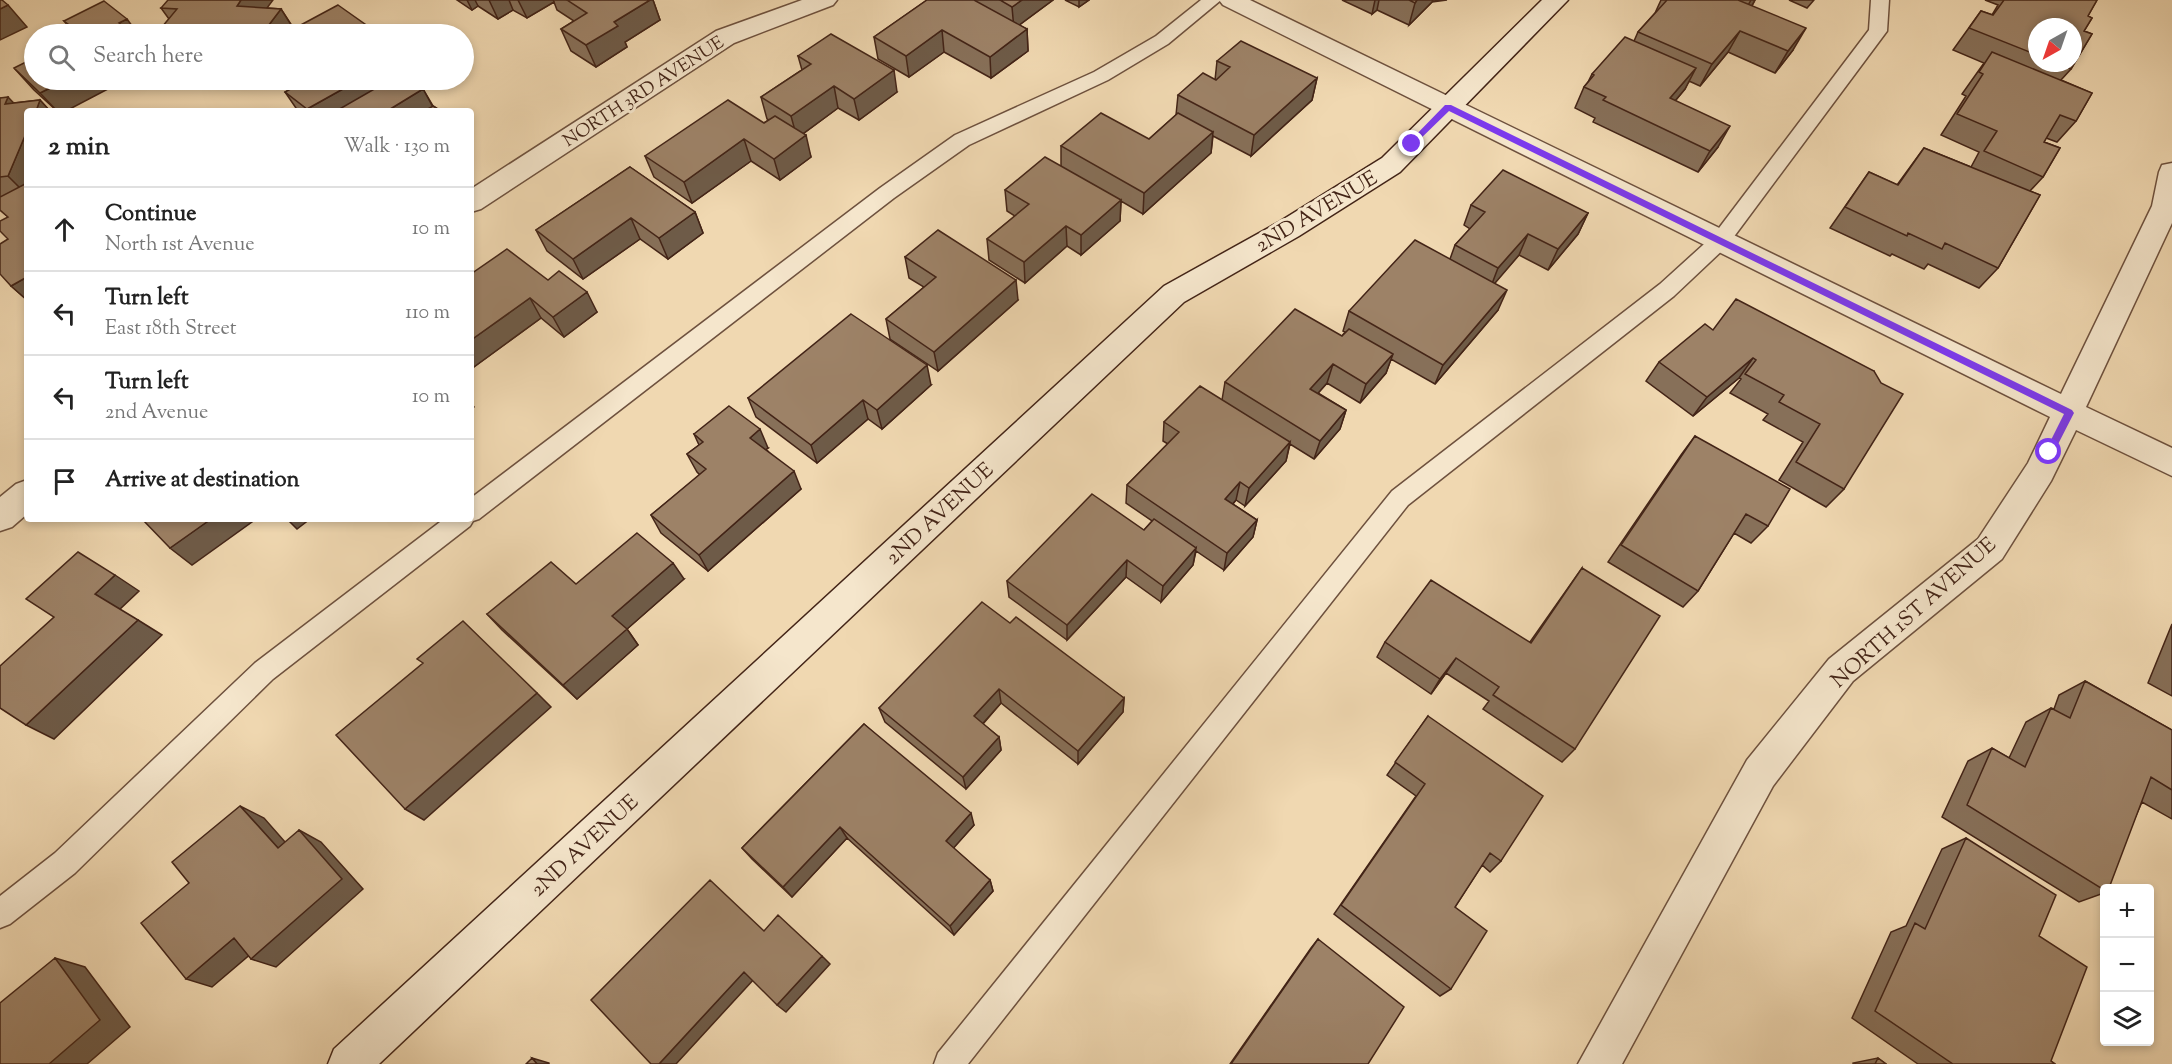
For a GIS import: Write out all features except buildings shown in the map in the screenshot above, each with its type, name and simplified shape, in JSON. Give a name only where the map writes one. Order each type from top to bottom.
[{"type":"street","points":[[759,0],[784,15]]},
{"type":"street","name":"NORTH 3RD AVENUE","points":[[474,200],[725,37],[825,0]]},
{"type":"street","points":[[1231,0],[2172,464]]},
{"type":"street","name":"2ND AVENUE","points":[[349,1064],[1174,294],[1289,229],[1390,165],[1556,0]]},
{"type":"street","name":"NORTH 1ST AVENUE","points":[[1599,1064],[1760,773],[1841,670],[1990,549],[2040,472],[2166,206],[2172,172]]},
{"type":"street","points":[[0,517],[24,497]]},
{"type":"lane","points":[[474,510],[886,194],[962,140],[1101,76],[1162,40],[1212,0]]},
{"type":"lane","points":[[949,1064],[1400,498],[1667,290],[1720,241],[1878,31],[1880,0]]},
{"type":"lane","points":[[0,914],[66,863],[264,671],[458,522]]},
{"type":"route","points":[[1412,144],[1448,107],[2069,413],[2049,452]]}]
